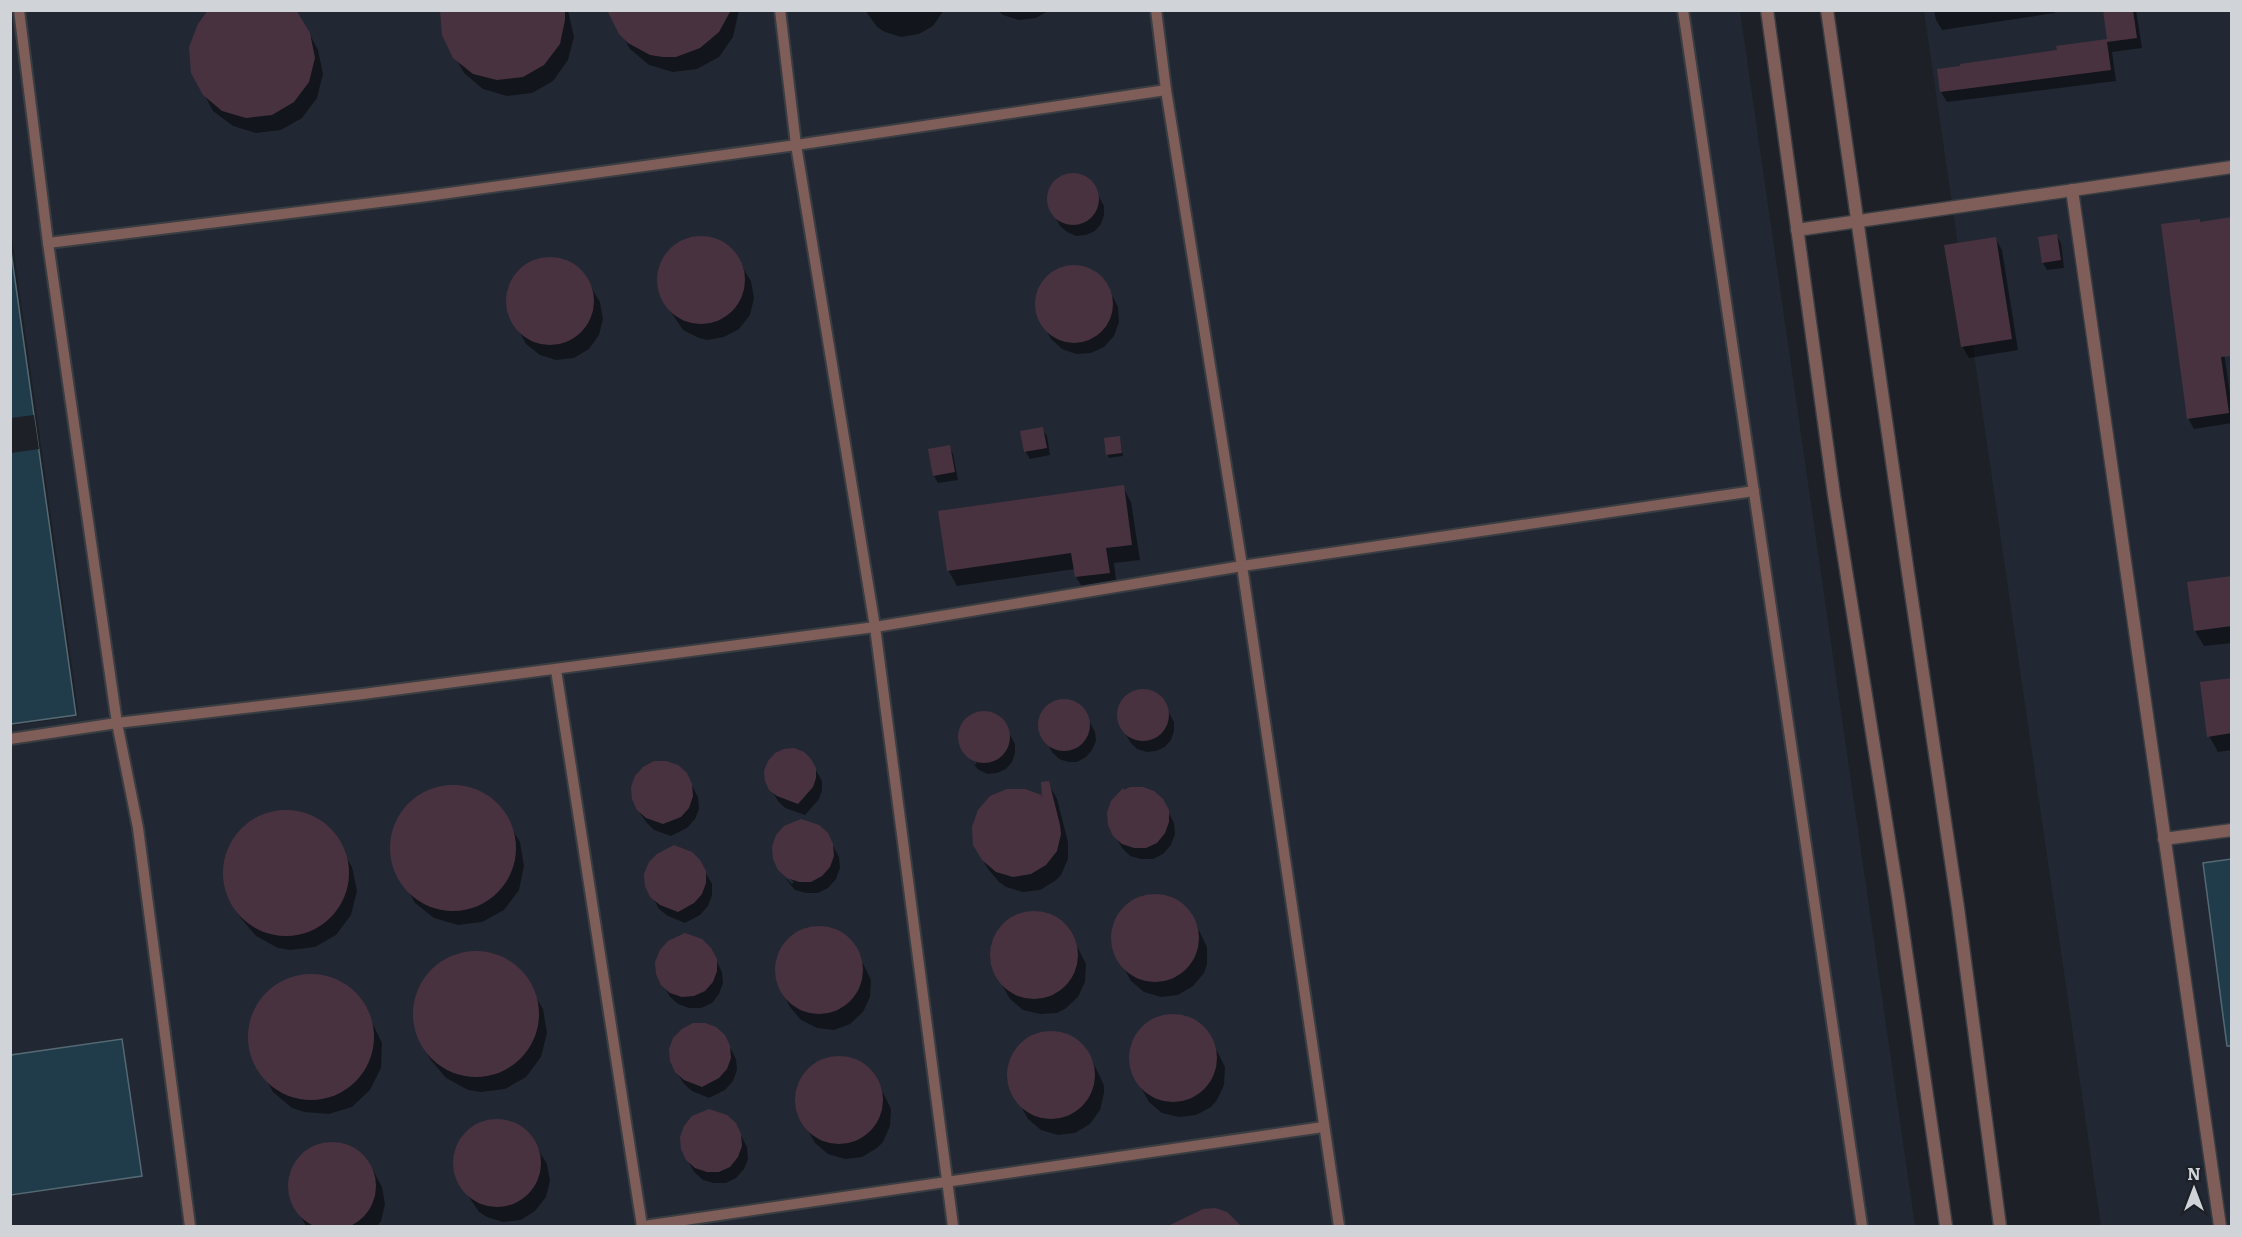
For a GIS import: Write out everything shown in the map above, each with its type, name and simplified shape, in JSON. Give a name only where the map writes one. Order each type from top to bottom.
[{"type":"street","points":[[1767,10],[1834,495],[1898,896],[1946,1227]]},
{"type":"street","points":[[1827,10],[1958,908],[2000,1227]]},
{"type":"street","points":[[1797,230],[2232,167]]},
{"type":"street","points":[[2072,190],[2220,1227]]},
{"type":"street","points":[[2164,839],[2232,830]]},
{"type":"lane","points":[[19,10],[48,243],[117,723],[138,828],[190,1227]]},
{"type":"lane","points":[[780,10],[796,145],[875,627],[953,1227]]},
{"type":"lane","points":[[1156,10],[1166,90],[1242,566],[1339,1227]]},
{"type":"lane","points":[[1683,10],[1862,1227]]},
{"type":"lane","points":[[48,243],[432,196],[1166,90]]},
{"type":"lane","points":[[10,739],[117,723],[556,670],[875,627],[1242,566],[1754,491]]},
{"type":"lane","points":[[556,670],[643,1227],[1323,1127]]},
{"type":"shaded area","points":[[11,11],[1740,11],[1915,1226],[11,1226],[10,726],[79,716],[11,230]]},
{"type":"shaded area","points":[[1924,11],[2231,11],[2231,1226],[2101,1226]]},
{"type":"shaded area","points":[[10,244],[76,715],[11,724],[10,724]]},
{"type":"shaded area","points":[[2231,859],[2232,1046],[2227,1046],[2203,863]]},
{"type":"shaded area","points":[[122,1039],[142,1176],[11,1195],[11,1055]]},
{"type":"pier","points":[[34,415],[39,449],[11,453],[11,418]]},
{"type":"building","points":[[208,10],[296,10],[310,33],[315,58],[309,82],[294,102],[272,115],[246,118],[222,111],[203,95],[191,73],[189,47],[198,24]]},
{"type":"building","points":[[440,10],[565,10],[565,20],[560,44],[544,65],[523,77],[497,80],[473,74],[453,58],[442,35]]},
{"type":"building","points":[[607,10],[731,10],[719,32],[700,48],[676,57],[663,57],[650,55],[628,43],[619,34]]},
{"type":"building","points":[[2103,10],[2133,10],[2137,38],[2107,42],[2111,70],[1940,92],[1937,69],[2057,50],[2056,46],[2107,39]]},
{"type":"building","points":[[1073,173],[1083,175],[1091,181],[1097,189],[1099,199],[1097,209],[1091,217],[1083,223],[1073,225],[1063,223],[1055,217],[1049,209],[1047,199],[1049,189],[1055,181],[1063,175]]},
{"type":"building","points":[[2232,217],[2232,356],[2221,357],[2229,413],[2187,419],[2161,224],[2200,219],[2200,222]]},
{"type":"building","points":[[2057,234],[2061,260],[2042,263],[2038,237]]},
{"type":"building","points":[[692,236],[710,236],[726,243],[738,255],[745,271],[745,289],[738,305],[726,317],[710,324],[692,324],[676,317],[664,305],[657,289],[657,271],[664,255],[676,243]]},
{"type":"building","points":[[1996,237],[2012,339],[1961,347],[1944,245]]},
{"type":"building","points":[[550,257],[575,264],[587,276],[594,301],[587,326],[575,338],[550,345],[525,338],[513,326],[506,301],[513,276],[525,264]]},
{"type":"building","points":[[1074,265],[1089,268],[1106,282],[1113,304],[1110,319],[1096,336],[1074,343],[1059,340],[1042,326],[1035,304],[1038,289],[1052,272]]},
{"type":"building","points":[[1043,427],[1047,448],[1024,452],[1020,431]]},
{"type":"building","points":[[1120,436],[1122,453],[1106,455],[1104,438]]},
{"type":"building","points":[[950,445],[955,472],[933,476],[928,449]]},
{"type":"building","points":[[1124,485],[1132,545],[1106,548],[1110,573],[1075,577],[1071,553],[947,571],[938,511]]},
{"type":"building","points":[[2232,576],[2232,626],[2194,631],[2187,582]]},
{"type":"building","points":[[2232,678],[2232,733],[2207,737],[2200,682]]},
{"type":"building","points":[[1143,689],[1153,691],[1161,697],[1167,705],[1169,715],[1167,725],[1161,733],[1153,739],[1143,741],[1133,739],[1125,733],[1119,725],[1117,715],[1119,705],[1125,697],[1133,691]]},
{"type":"building","points":[[1064,699],[1074,701],[1082,707],[1088,715],[1090,725],[1088,735],[1082,743],[1074,749],[1064,751],[1054,749],[1046,743],[1040,735],[1038,725],[1040,715],[1046,707],[1054,701]]},
{"type":"building","points":[[984,711],[994,713],[1002,719],[1008,727],[1010,737],[1008,747],[1002,755],[994,761],[984,763],[974,761],[966,755],[960,747],[958,737],[960,727],[966,719],[974,713]]},
{"type":"building","points":[[794,748],[804,752],[816,768],[813,787],[798,804],[777,796],[769,790],[764,771],[768,761],[775,753]]},
{"type":"building","points":[[654,761],[666,761],[678,765],[687,773],[692,784],[693,796],[689,808],[681,817],[663,824],[646,818],[637,810],[632,799],[631,787],[635,776],[643,767]]},
{"type":"building","points":[[1049,781],[1060,825],[1061,834],[1057,851],[1046,865],[1031,874],[1013,877],[996,872],[982,860],[973,845],[972,827],[978,810],[990,796],[1007,789],[1025,789],[1041,795],[1042,798],[1041,782]]},
{"type":"building","points":[[453,785],[477,790],[497,804],[511,824],[516,848],[511,872],[497,892],[477,906],[453,911],[429,906],[409,892],[395,872],[390,848],[395,824],[409,804],[429,790]]},
{"type":"building","points":[[1130,787],[1143,787],[1154,791],[1163,799],[1169,810],[1169,822],[1165,833],[1157,843],[1146,848],[1134,848],[1122,844],[1113,836],[1108,825],[1107,813],[1111,801],[1123,788],[1124,790]]},
{"type":"building","points":[[286,810],[310,815],[330,829],[344,849],[349,873],[344,897],[330,917],[310,931],[286,936],[262,931],[242,917],[228,897],[223,873],[228,849],[242,829],[262,815]]},
{"type":"building","points":[[801,819],[819,825],[828,833],[833,844],[834,856],[830,867],[822,876],[811,882],[799,882],[787,878],[778,870],[773,859],[772,847],[776,835],[784,826]]},
{"type":"building","points":[[674,845],[692,852],[706,871],[706,883],[702,894],[694,903],[678,912],[660,905],[650,897],[645,886],[644,874],[649,862],[657,854]]},
{"type":"building","points":[[1146,894],[1164,894],[1180,901],[1192,913],[1199,929],[1199,947],[1192,963],[1180,975],[1164,982],[1146,982],[1130,975],[1118,963],[1111,947],[1111,929],[1118,913],[1130,901]]},
{"type":"building","points":[[1025,911],[1043,911],[1059,918],[1071,930],[1078,946],[1078,964],[1071,980],[1059,992],[1043,999],[1025,999],[1009,992],[997,980],[990,964],[990,946],[997,930],[1009,918]]},
{"type":"building","points":[[810,926],[828,926],[844,933],[856,945],[863,961],[863,979],[856,995],[844,1007],[828,1014],[810,1014],[794,1007],[782,995],[775,979],[775,961],[782,945],[794,933]]},
{"type":"building","points":[[685,933],[702,939],[711,948],[717,959],[717,971],[713,982],[705,991],[694,996],[682,997],[670,993],[661,985],[656,974],[655,962],[660,950],[668,941]]},
{"type":"building","points":[[476,951],[500,956],[520,970],[534,990],[539,1014],[534,1038],[520,1058],[500,1072],[476,1077],[452,1072],[432,1058],[418,1038],[413,1014],[418,990],[432,970],[452,956]]},
{"type":"building","points":[[311,974],[335,979],[355,993],[369,1013],[374,1037],[369,1061],[355,1081],[335,1095],[311,1100],[287,1095],[267,1081],[253,1061],[248,1037],[253,1013],[267,993],[287,979]]},
{"type":"building","points":[[1164,1014],[1182,1014],[1198,1021],[1210,1033],[1217,1049],[1217,1067],[1210,1083],[1198,1095],[1182,1102],[1164,1102],[1148,1095],[1136,1083],[1129,1067],[1129,1049],[1136,1033],[1148,1021]]},
{"type":"building","points":[[693,1023],[705,1023],[716,1027],[725,1035],[730,1046],[731,1058],[727,1069],[719,1078],[702,1087],[684,1080],[675,1072],[670,1061],[669,1049],[673,1038]]},
{"type":"building","points":[[1042,1031],[1060,1031],[1076,1038],[1088,1050],[1095,1066],[1095,1084],[1088,1100],[1076,1112],[1060,1119],[1042,1119],[1026,1112],[1014,1100],[1007,1084],[1007,1066],[1014,1050],[1026,1038]]},
{"type":"building","points":[[830,1056],[848,1056],[864,1063],[876,1075],[883,1091],[883,1109],[876,1125],[864,1137],[848,1144],[830,1144],[814,1137],[802,1125],[795,1109],[795,1091],[802,1075],[814,1063]]},
{"type":"building","points":[[709,1109],[727,1115],[736,1123],[741,1134],[742,1146],[738,1157],[730,1167],[719,1172],[707,1172],[695,1168],[686,1160],[681,1149],[680,1137],[684,1126],[692,1116]]},
{"type":"building","points":[[488,1119],[506,1119],[522,1126],[534,1138],[541,1154],[541,1172],[534,1188],[522,1200],[506,1207],[488,1207],[472,1200],[460,1188],[453,1172],[453,1154],[460,1138],[472,1126]]},
{"type":"building","points":[[332,1142],[349,1145],[363,1155],[373,1169],[376,1186],[373,1203],[363,1217],[349,1227],[332,1230],[315,1227],[301,1217],[291,1203],[288,1186],[291,1169],[301,1155],[315,1145]]},
{"type":"building","points":[[1215,1208],[1227,1212],[1242,1227],[1166,1227],[1203,1209]]}]
